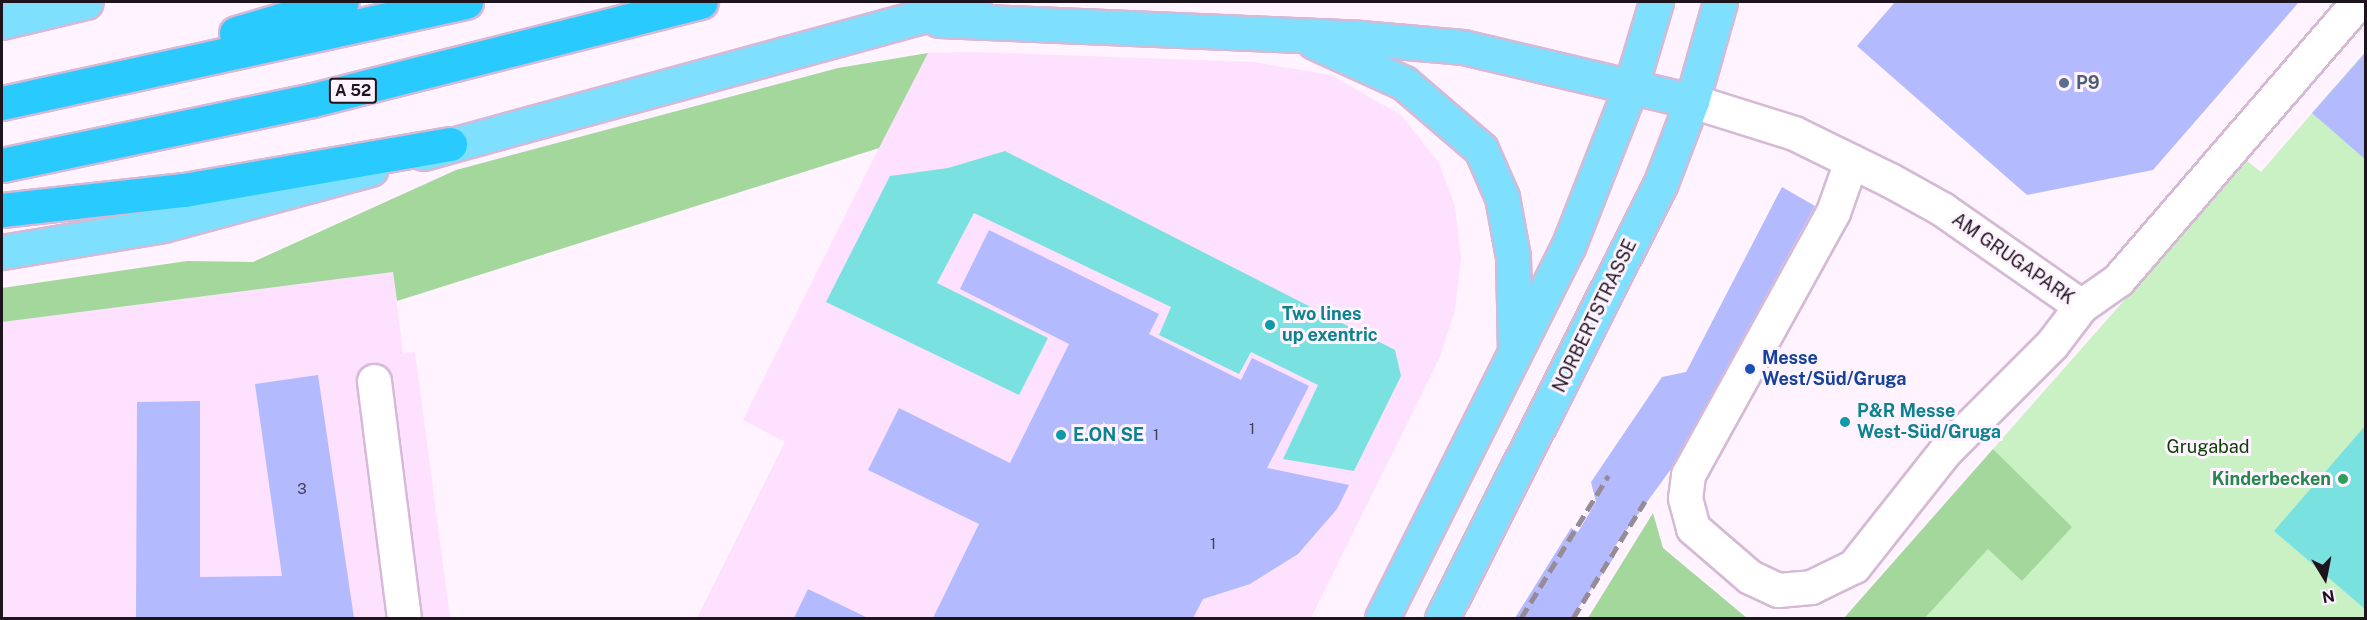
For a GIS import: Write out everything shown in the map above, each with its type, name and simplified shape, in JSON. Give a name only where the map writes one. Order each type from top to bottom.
[{"type":"highway","points":[[70,91],[184,48],[342,2]]},
{"type":"highway","points":[[2,103],[70,91],[466,2]]},
{"type":"highway","name":"A 52","points":[[2,165],[313,100],[701,2]]},
{"type":"highway","points":[[2,210],[184,190],[450,144]]},
{"type":"main road","points":[[2,22],[86,2]]},
{"type":"main road","points":[[2,252],[214,214],[450,144],[974,2]]},
{"type":"main road","points":[[1382,618],[1568,247],[1631,86],[1656,2]]},
{"type":"main road","name":"NORBERTSTRASSE","points":[[1443,618],[1660,185],[1692,100],[1720,2]]},
{"type":"main road","name":"AM GRUGAPARK","points":[[912,19],[1299,36],[1463,47],[1692,100]]},
{"type":"main road","points":[[1299,36],[1404,83],[1481,149],[1502,197],[1513,257],[1515,355]]},
{"type":"street","name":"AM GRUGAPARK","points":[[1692,100],[1761,120],[1851,160],[1941,209],[2081,306],[2118,280],[2358,2]]},
{"type":"street","points":[[1851,160],[1833,212],[1688,475],[1685,498],[1693,528],[1750,577],[1778,590],[1792,591],[1841,576],[1854,566],[1945,451],[2052,344],[2081,306]]},
{"type":"street","points":[[374,381],[404,618]]},
{"type":"shaded area","points":[[970,52],[1254,62],[1331,75],[1401,115],[1439,163],[1455,206],[1461,258],[1455,310],[1440,357],[1311,618],[697,618],[785,442],[743,420],[923,60],[928,53]]},
{"type":"shaded area","points":[[393,272],[403,353],[415,352],[450,618],[2,618],[2,322]]},
{"type":"green space","name":"Grugabad","points":[[2365,52],[2365,618],[1925,618],[1988,549],[2071,527],[1993,449],[2247,161],[2261,172]]},
{"type":"green space","points":[[928,53],[879,148],[397,301],[393,272],[2,322],[2,288],[187,261],[253,262],[456,170],[838,68]]},
{"type":"green space","points":[[1993,449],[2072,527],[2022,581],[1988,549],[1925,618],[1844,618]]},
{"type":"green space","points":[[1653,513],[1663,548],[1747,618],[1588,618]]},
{"type":"water","points":[[1005,151],[1395,350],[1401,376],[1354,471],[1283,459],[1318,385],[1251,352],[1239,374],[1159,335],[1171,307],[974,213],[937,283],[1048,338],[1019,395],[826,302],[890,176],[948,168]]},
{"type":"water","name":"Kinderbecken","points":[[2365,426],[2366,608],[2365,609],[2274,531]]},
{"type":"building","name":"P9","points":[[1895,2],[2299,2],[2153,170],[2027,195],[1857,46]]},
{"type":"building","points":[[2366,52],[2366,160],[2312,113]]},
{"type":"building","points":[[1782,187],[1815,206],[1671,469],[1610,553],[1615,556],[1571,618],[1515,618],[1571,528],[1578,532],[1596,502],[1591,482],[1662,377],[1686,372]]},
{"type":"building","points":[[989,230],[1159,314],[1149,334],[1241,380],[1252,358],[1309,386],[1267,468],[1349,485],[1337,509],[1298,554],[1250,584],[1203,599],[1193,618],[933,618],[979,524],[868,470],[899,408],[1010,463],[1069,344],[960,289]]},
{"type":"building","points":[[318,375],[354,618],[136,618],[137,402],[200,401],[200,577],[282,576],[255,384]]},
{"type":"building","points":[[808,589],[868,618],[794,618]]},
{"type":"railway","points":[[1521,618],[1608,476]]},
{"type":"railway","points":[[1573,618],[1645,501]]},
{"type":"place","name":"P9","points":[[2064,83]]},
{"type":"place","name":"Two lines up exentric","points":[[1270,325]]},
{"type":"place","name":"Messe West/Süd/Gruga","points":[[1750,369]]},
{"type":"place","name":"P&R Messe West-Süd/Gruga","points":[[1845,422]]},
{"type":"place","name":"E.ON SE","points":[[1061,435]]},
{"type":"place","name":"Kinderbecken","points":[[2343,479]]}]
